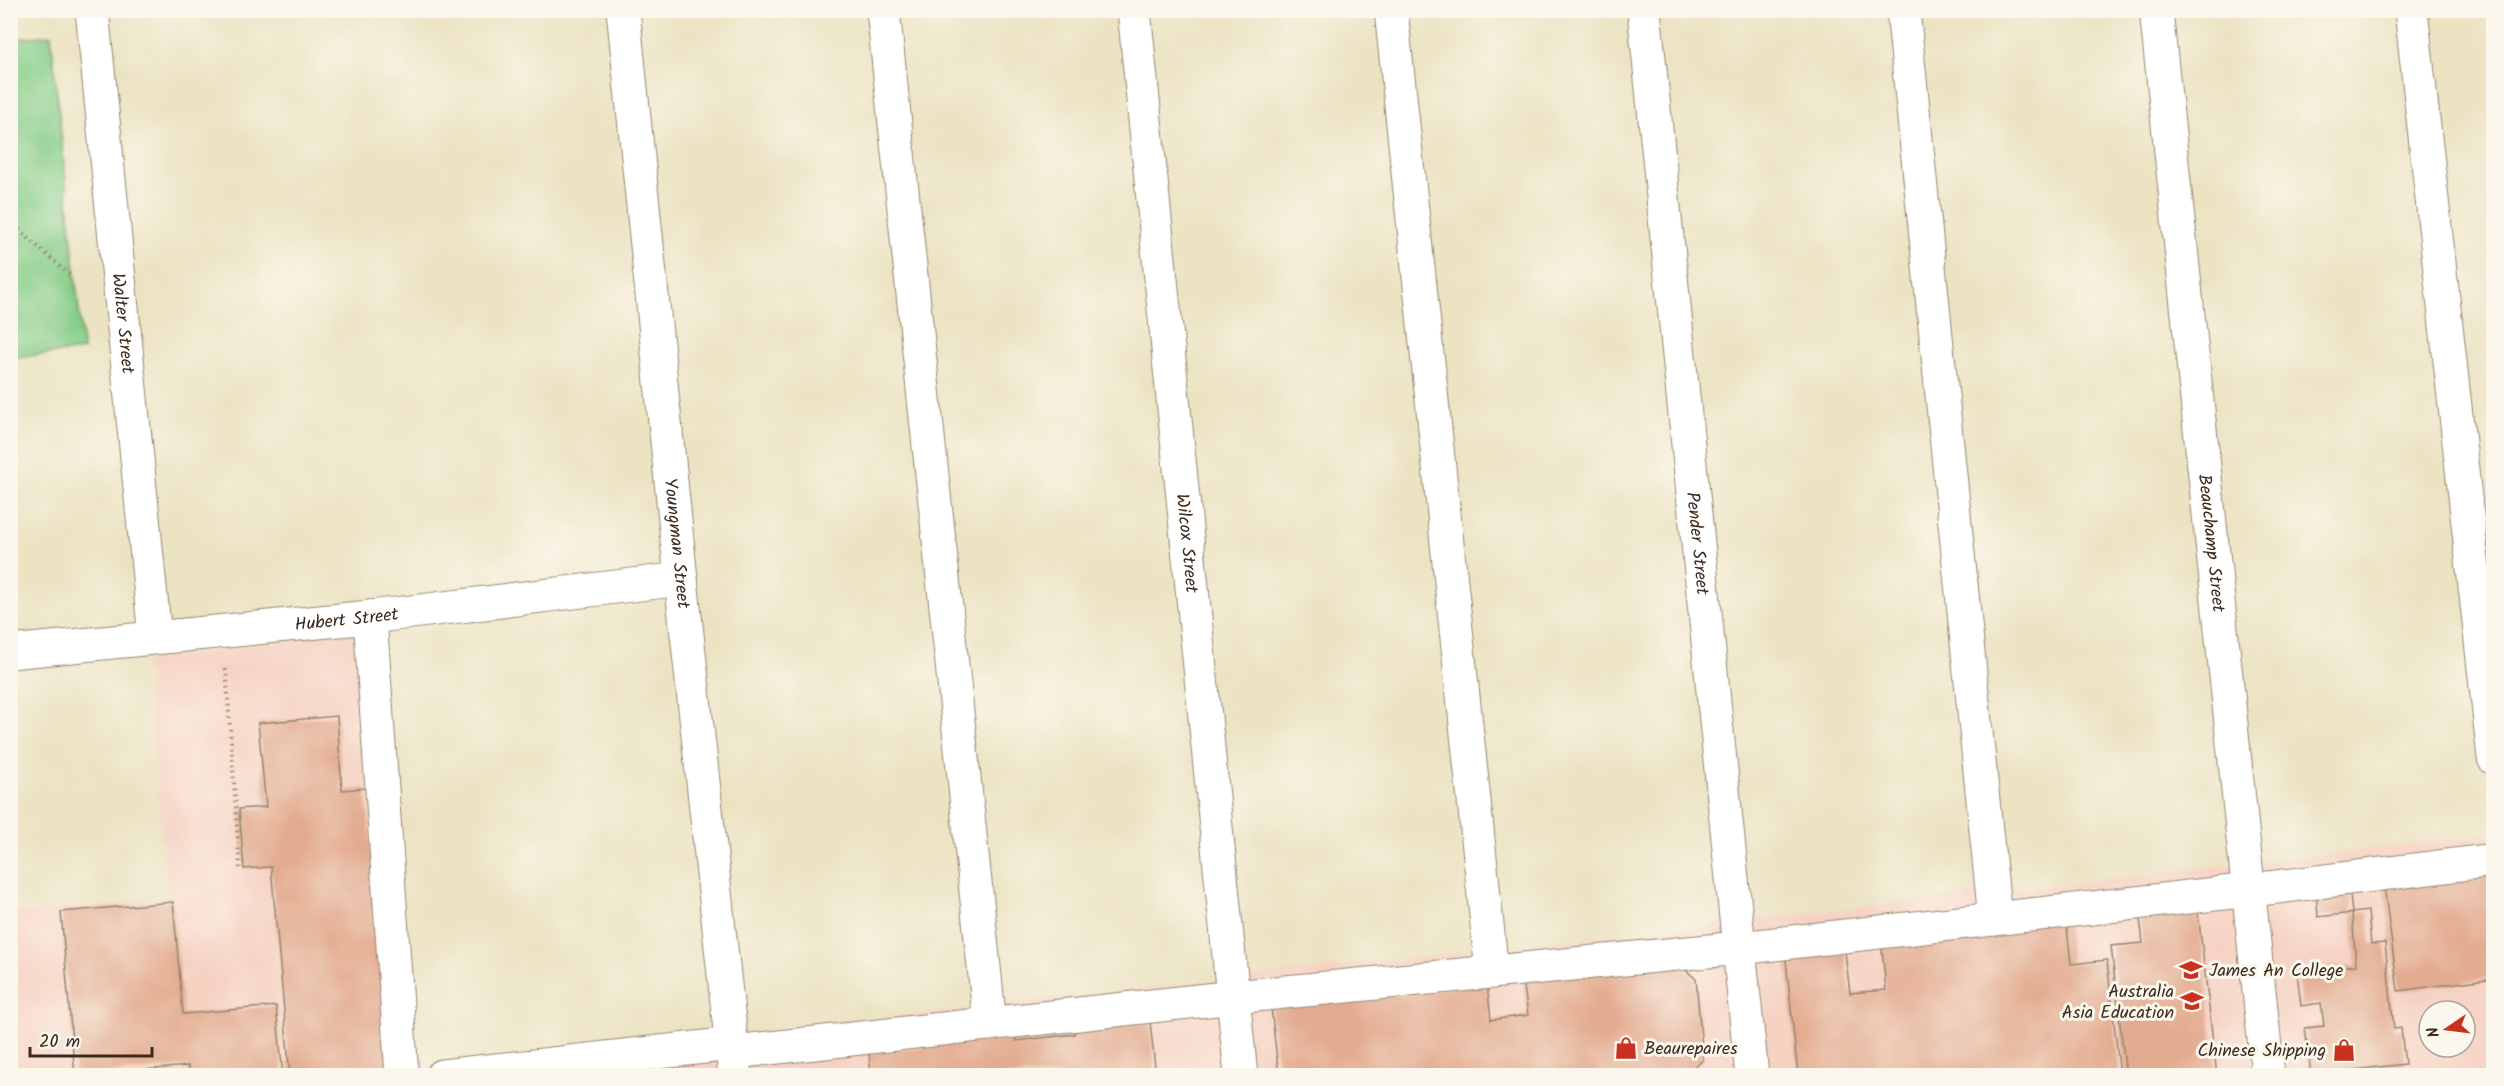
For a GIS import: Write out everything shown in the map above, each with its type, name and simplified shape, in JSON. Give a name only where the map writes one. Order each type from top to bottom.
[{"type":"street","name":"Walter Street","points":[[92,10],[155,637]]},
{"type":"street","name":"Youngman Street","points":[[623,10],[733,1057]]},
{"type":"street","points":[[884,10],[990,1024]]},
{"type":"street","name":"Wilcox Street","points":[[1134,10],[1241,1076]]},
{"type":"street","points":[[1391,10],[1492,972]]},
{"type":"street","name":"Pender Street","points":[[1644,10],[1752,1076]]},
{"type":"street","points":[[1903,10],[1995,919]]},
{"type":"street","name":"Beauchamp Street","points":[[2156,10],[2268,1076]]},
{"type":"street","points":[[2411,10],[2493,758]]},
{"type":"street","name":"Hubert Street","points":[[10,652],[370,617],[681,579]]},
{"type":"street","points":[[370,617],[402,1076]]},
{"type":"street","points":[[442,1076],[733,1057],[990,1024],[1234,997],[1739,948],[2493,860]]},
{"type":"path","points":[[10,222],[71,276]]},
{"type":"path","points":[[222,630],[240,869]]},
{"type":"shaded area","points":[[358,630],[396,1074],[2493,835],[2493,1075],[11,1076],[11,914],[168,898],[145,661]]},
{"type":"green space","points":[[51,35],[83,350],[11,358],[11,39]]},
{"type":"building","points":[[337,716],[342,790],[366,788],[391,1076],[290,1076],[271,867],[244,869],[239,809],[266,807],[258,723]]},
{"type":"building","points":[[2494,871],[2494,978],[2398,991],[2384,885]]},
{"type":"building","points":[[2349,886],[2352,913],[2318,917],[2316,891]]},
{"type":"building","points":[[173,902],[183,1014],[276,1006],[283,1076],[189,1076],[188,1066],[75,1076],[61,912]]},
{"type":"building","points":[[2197,904],[2217,1076],[2126,1076],[2111,946],[2143,943],[2139,911]]},
{"type":"building","points":[[2368,911],[2371,944],[2385,943],[2394,1029],[2401,1028],[2405,1064],[2311,1075],[2305,1028],[2324,1026],[2321,1003],[2301,1006],[2297,972],[2356,965],[2352,913]]},
{"type":"building","points":[[2066,919],[2071,964],[2107,960],[2120,1076],[1798,1076],[1785,950],[1844,944],[1850,993],[1886,990],[1881,939]]},
{"type":"building","points":[[1675,961],[1696,979],[1703,1060],[1683,1076],[1279,1076],[1271,1008],[1487,984],[1491,1020],[1528,1015],[1523,980]]},
{"type":"building","points":[[1150,1022],[1156,1076],[871,1076],[869,1053],[1015,1037],[1016,1041]]},
{"type":"building","points":[[665,1058],[667,1076],[507,1076]]},
{"type":"place","name":"James An College","points":[[2191,970]]},
{"type":"place","name":"Australia Asia Education","points":[[2192,1001]]},
{"type":"place","name":"Beaurepaires","points":[[1626,1048]]},
{"type":"place","name":"Chinese Shipping","points":[[2344,1050]]}]
